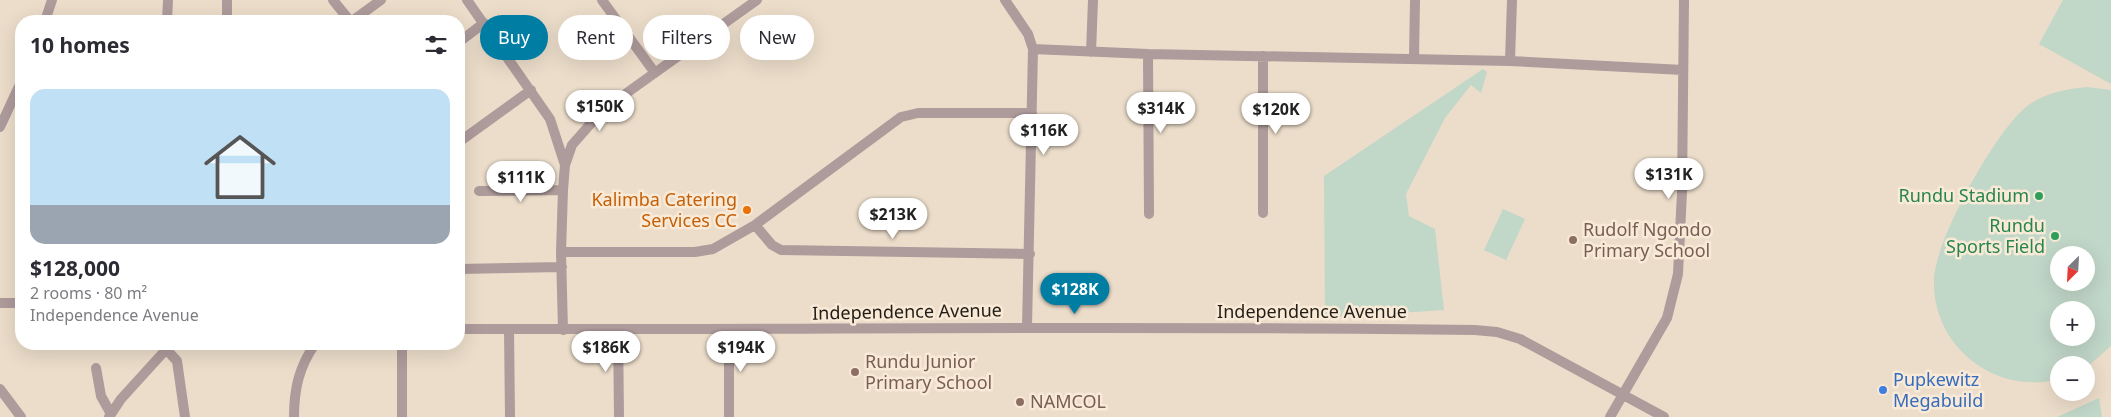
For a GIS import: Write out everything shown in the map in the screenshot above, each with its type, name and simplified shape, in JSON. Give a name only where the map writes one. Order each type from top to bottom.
[{"type":"street","points":[[47,15],[52,0]]},
{"type":"street","points":[[227,0],[227,15]]},
{"type":"street","points":[[333,0],[346,15]]},
{"type":"street","points":[[360,15],[381,0]]},
{"type":"street","points":[[467,0],[480,18]]},
{"type":"street","points":[[602,0],[655,73]]},
{"type":"street","points":[[563,330],[560,252],[563,190],[565,165],[572,145],[589,125],[628,92],[757,0]]},
{"type":"street","points":[[1005,0],[1028,34],[1033,49],[1028,326]]},
{"type":"street","points":[[1091,52],[1094,0]]},
{"type":"street","points":[[1414,59],[1415,0]]},
{"type":"street","points":[[1510,61],[1512,0]]},
{"type":"street","points":[[1610,417],[1622,393],[1667,318],[1676,288],[1680,265],[1684,0]]},
{"type":"street","points":[[165,1],[166,15]]},
{"type":"street","points":[[465,37],[480,26]]},
{"type":"street","points":[[1033,49],[1148,54],[1510,61],[1683,70]]},
{"type":"street","points":[[1148,54],[1149,214]]},
{"type":"street","points":[[1263,56],[1263,213]]},
{"type":"street","points":[[510,60],[550,119],[565,165]]},
{"type":"street","points":[[465,138],[531,90]]},
{"type":"street","points":[[0,127],[15,95]]},
{"type":"street","points":[[560,252],[703,251],[720,245],[755,225],[890,124],[909,114],[1032,113]]},
{"type":"street","points":[[479,190],[563,190]]},
{"type":"street","points":[[755,225],[772,245],[781,250],[1030,254]]},
{"type":"street","points":[[465,268],[562,267]]},
{"type":"street","points":[[0,303],[15,303]]},
{"type":"street","name":"Independence Avenue","points":[[465,329],[729,330],[1028,326],[1331,328],[1497,332],[1520,339],[1664,417]]},
{"type":"street","points":[[509,329],[510,417]]},
{"type":"street","points":[[618,329],[619,417]]},
{"type":"street","points":[[729,330],[729,417]]},
{"type":"street","points":[[96,368],[101,396],[110,416],[165,350]]},
{"type":"street","points":[[170,350],[177,362],[185,417]]},
{"type":"street","points":[[294,417],[294,400],[298,379],[303,363],[311,350]]},
{"type":"street","points":[[402,350],[402,417]]},
{"type":"street","points":[[0,389],[18,416]]},
{"type":"green space","points":[[2063,0],[2111,0],[2111,84],[2039,44]]},
{"type":"green space","points":[[1483,69],[1487,72],[1481,93],[1471,85],[1445,118],[1406,194],[1409,216],[1435,229],[1444,310],[1325,318],[1324,176]]},
{"type":"green space","name":"Rundu Stadium","points":[[2087,87],[2111,90],[2111,346],[2095,360],[2095,356],[2050,356],[2050,380],[2035,382],[2012,380],[1991,373],[1972,361],[1956,345],[1944,326],[1936,304],[1934,280],[1937,262],[1956,213],[1986,159],[2017,116],[2030,104],[2058,92]]},
{"type":"green space","points":[[1503,209],[1525,219],[1506,260],[1484,250]]},
{"type":"green space","points":[[2099,398],[2102,417],[2057,417],[2095,401]]},
{"type":"place","name":"Rundu Stadium","points":[[2039,196]]},
{"type":"place","name":"Kalimba Catering Services CC","points":[[747,210]]},
{"type":"place","name":"Rundu Sports Field","points":[[2055,236]]},
{"type":"place","name":"Rudolf Ngondo Primary School","points":[[1573,240]]},
{"type":"place","name":"Rundu Junior Primary School","points":[[855,372]]},
{"type":"place","name":"Pupkewitz Megabuild","points":[[1883,390]]},
{"type":"place","name":"NAMCOL","points":[[1020,402]]}]
